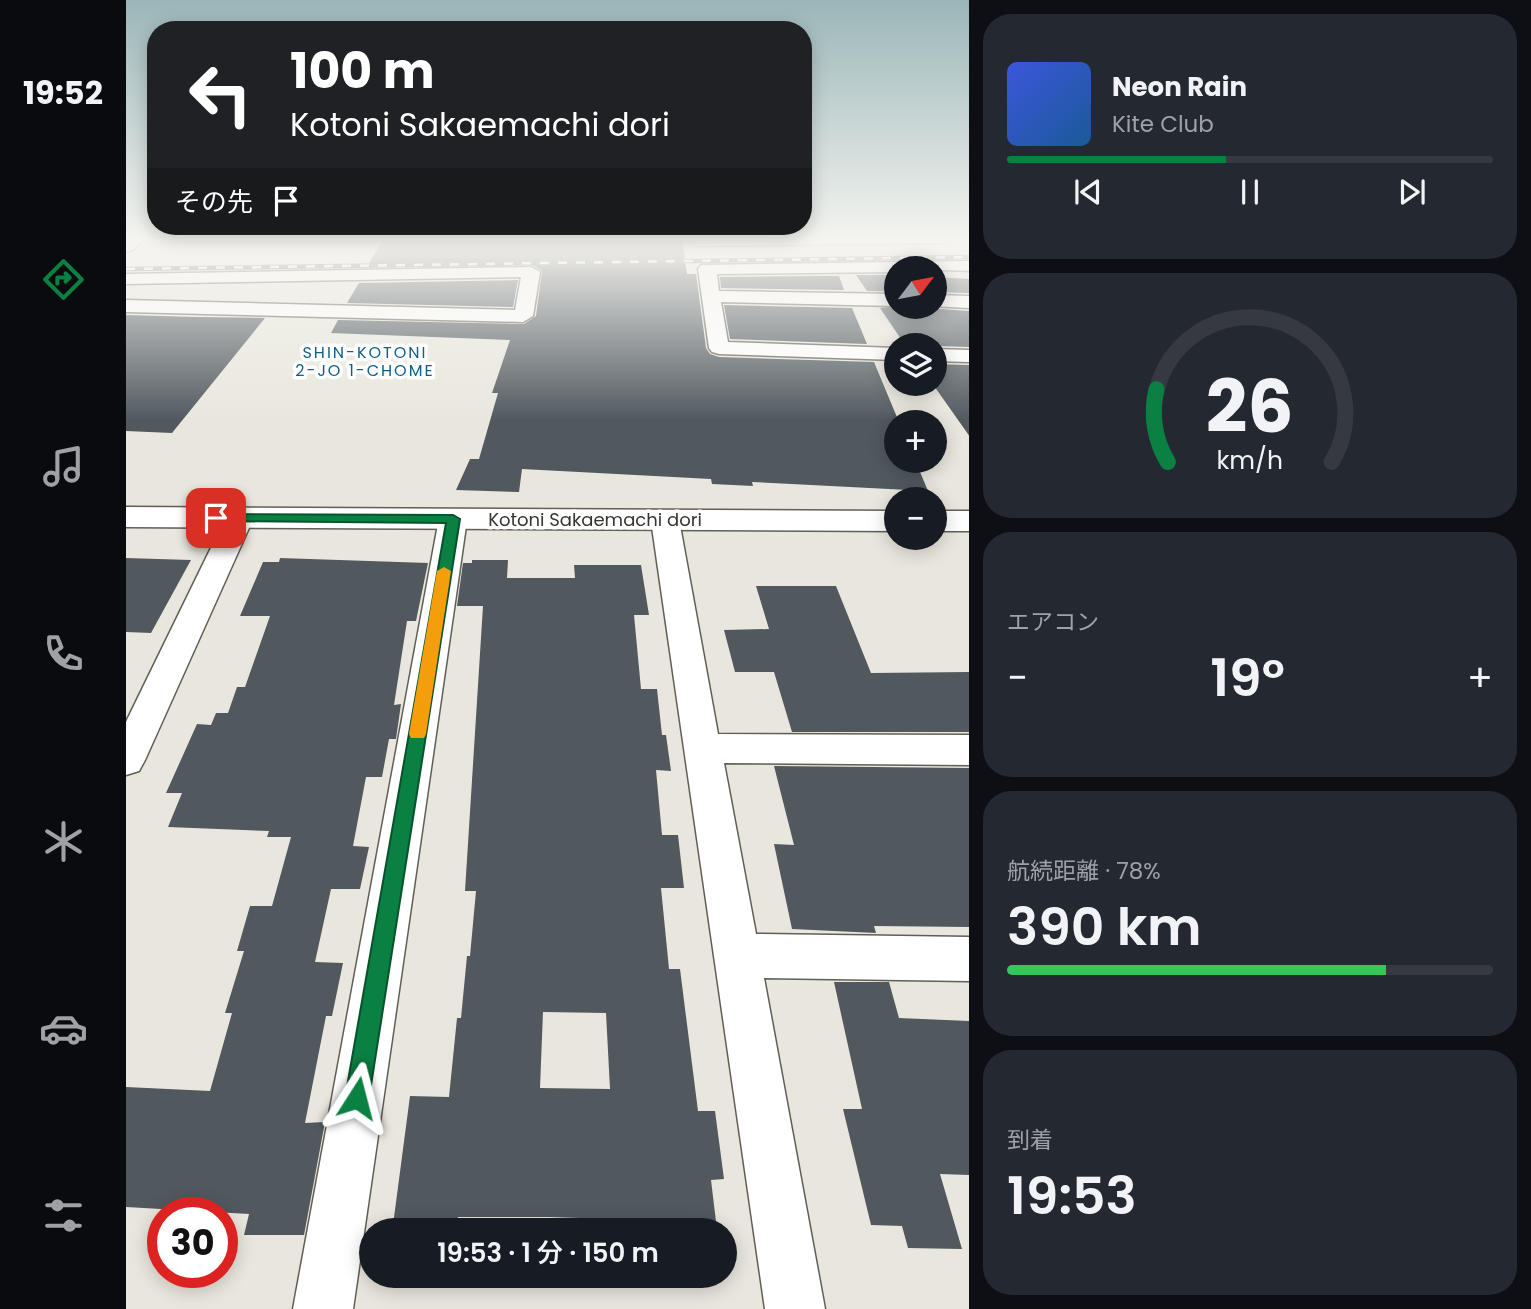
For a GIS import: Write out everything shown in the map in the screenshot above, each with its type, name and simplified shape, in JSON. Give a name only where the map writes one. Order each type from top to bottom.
[{"type":"main road","name":"Kotoni Sakaemachi dori","points":[[126,517],[884,521]]},
{"type":"main road","points":[[947,521],[969,521]]},
{"type":"street","points":[[283,309],[291,299]]},
{"type":"street","points":[[126,306],[523,316],[526,299]]},
{"type":"street","points":[[711,299],[719,348],[884,354]]},
{"type":"street","points":[[854,299],[884,300]]},
{"type":"street","points":[[947,301],[969,302]]},
{"type":"street","points":[[947,355],[969,356]]},
{"type":"street","points":[[126,760],[239,519]]},
{"type":"street","points":[[323,1309],[453,519]]},
{"type":"street","points":[[665,520],[795,1309]]},
{"type":"street","points":[[703,748],[969,750]]},
{"type":"street","points":[[737,956],[969,959]]},
{"type":"building","points":[[349,299],[514,299],[513,307],[347,303]]},
{"type":"building","points":[[538,299],[699,299],[706,348],[710,354],[719,357],[874,362],[884,386],[884,396],[888,396],[894,410],[884,410],[884,473],[920,473],[926,487],[884,489],[752,482],[753,486],[712,484],[711,479],[522,469],[519,492],[456,490],[470,459],[479,459],[498,393],[492,393],[510,340],[331,333],[338,320],[524,324],[536,316]]},
{"type":"building","points":[[724,305],[852,308],[867,344],[730,339]]},
{"type":"building","points":[[947,309],[969,311],[969,347],[947,346],[947,333],[897,333],[887,319],[947,319]]},
{"type":"building","points":[[126,315],[265,318],[172,433],[126,431]]},
{"type":"building","points":[[947,364],[969,365],[969,436],[941,396],[947,396]]},
{"type":"building","points":[[126,558],[191,560],[151,633],[126,632]]},
{"type":"building","points":[[280,558],[428,563],[416,621],[407,621],[394,705],[401,704],[396,739],[389,739],[382,777],[366,777],[353,846],[369,847],[360,889],[331,889],[315,962],[343,963],[332,1016],[326,1016],[305,1123],[325,1122],[304,1235],[244,1235],[249,1214],[238,1213],[238,1197],[147,1197],[147,1208],[126,1207],[126,1087],[210,1091],[232,1013],[225,1013],[244,951],[237,951],[250,906],[272,906],[291,837],[267,837],[269,831],[168,827],[182,793],[166,793],[197,724],[211,725],[216,713],[228,713],[237,687],[245,687],[270,616],[240,616],[263,562],[279,562]]},
{"type":"building","points":[[472,560],[508,560],[507,578],[575,578],[574,565],[641,565],[649,615],[634,615],[641,689],[657,689],[662,735],[666,735],[671,771],[656,770],[662,835],[678,835],[684,888],[661,888],[669,969],[680,969],[698,1111],[715,1111],[724,1179],[711,1180],[716,1218],[394,1218],[410,1096],[449,1097],[457,1018],[461,1018],[467,956],[470,956],[476,891],[465,891],[483,606],[457,606],[463,563],[472,563]],"holes":[[[543,1012],[606,1013],[610,1089],[540,1088]]]},
{"type":"building","points":[[756,586],[836,586],[871,673],[969,672],[969,732],[792,732],[774,672],[735,672],[724,630],[769,629]]},
{"type":"building","points":[[774,766],[969,768],[969,927],[874,926],[876,933],[792,929],[774,844],[794,845]]},
{"type":"building","points":[[834,982],[889,982],[899,1018],[969,1021],[969,1175],[940,1174],[962,1249],[908,1248],[902,1226],[871,1225],[843,1109],[862,1109]]},
{"type":"slow traffic","points":[[417,734],[444,571]]},
{"type":"district","name":"SHIN-KOTONI 2-JO 1-CHOME","points":[[365,361]]},
{"type":"route","points":[[216,518],[453,519],[357,1098]]}]
